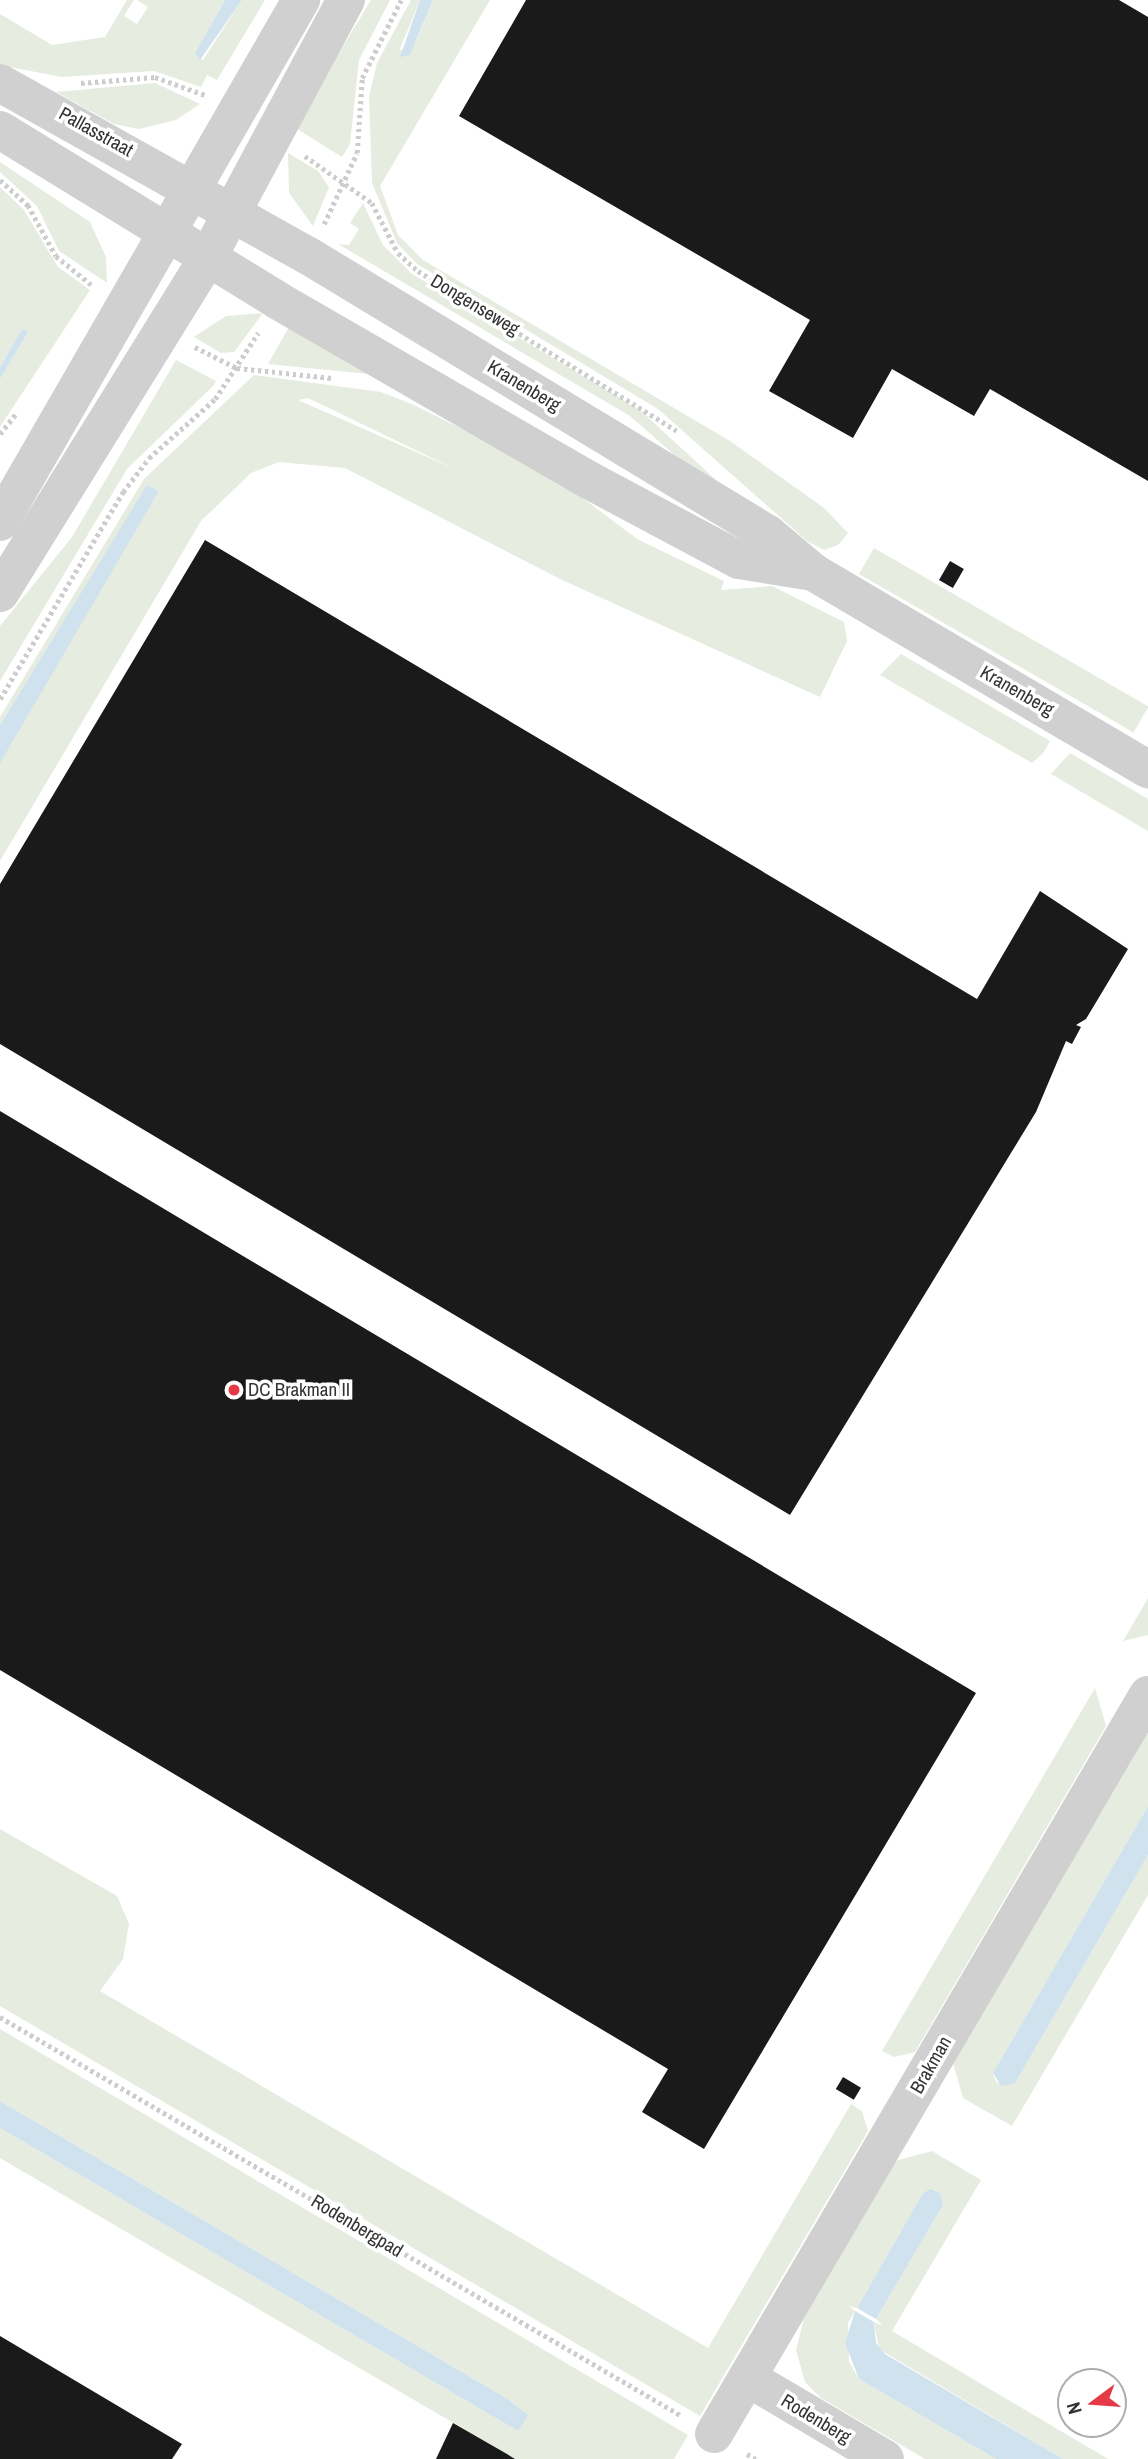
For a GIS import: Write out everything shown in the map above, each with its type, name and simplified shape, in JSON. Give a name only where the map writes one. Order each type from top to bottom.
[{"type":"street","points":[[0,522],[190,186],[301,0]]},
{"type":"street","points":[[0,593],[208,257],[230,210],[346,0]]},
{"type":"street","name":"Pallasstraat","points":[[0,83],[230,210]]},
{"type":"street","points":[[0,130],[165,232]]},
{"type":"street","name":"Kranenberg","points":[[230,210],[768,534],[813,572],[1148,769]]},
{"type":"street","name":"Kranenberg","points":[[165,232],[587,479],[739,560],[813,572]]},
{"type":"street","name":"Brakman","points":[[714,2434],[1148,1695]]},
{"type":"street","name":"Rodenberg","points":[[748,2378],[885,2459]]},
{"type":"path","name":"Dongenseweg","points":[[401,0],[362,78],[357,153],[347,183],[372,203],[398,253],[418,271],[649,409],[685,440]]},
{"type":"path","points":[[68,83],[155,76],[203,94]]},
{"type":"path","points":[[0,180],[28,205],[56,256],[96,287]]},
{"type":"path","points":[[0,699],[123,492],[237,368],[342,379]]},
{"type":"path","name":"Rodenbergpad","points":[[0,2017],[714,2434]]},
{"type":"shaded area","points":[[127,0],[134,0],[124,16],[137,24],[148,7],[137,0],[225,0],[195,53],[203,60],[242,0],[265,0],[217,80],[207,75],[201,87],[154,71],[61,77],[0,65],[0,14],[52,45],[105,37]]},
{"type":"shaded area","points":[[371,0],[390,0],[359,60],[350,144],[342,157],[294,127]]},
{"type":"shaded area","points":[[411,0],[420,0],[399,51],[416,42],[433,0],[490,0],[380,186],[398,235],[423,260],[730,441],[824,508],[848,533],[838,545],[824,550],[807,541],[658,409],[417,264],[397,243],[372,183],[369,96],[377,63]]},
{"type":"shaded area","points":[[155,83],[200,104],[176,120],[139,129],[114,124],[56,92]]},
{"type":"shaded area","points":[[288,153],[318,171],[329,187],[313,226],[289,193]]},
{"type":"shaded area","points":[[0,162],[90,222],[106,257],[107,283],[59,251],[37,206],[0,172]]},
{"type":"shaded area","points":[[0,187],[24,210],[58,267],[90,290],[0,427],[0,379],[28,332],[22,329],[0,367]]},
{"type":"shaded area","points":[[363,203],[383,245],[412,274],[640,410],[717,481],[679,459],[630,416],[338,244],[349,245],[359,229],[350,223]]},
{"type":"shaded area","points":[[263,313],[234,352],[221,353],[194,337],[226,316]]},
{"type":"shaded area","points":[[292,322],[368,374],[268,364]]},
{"type":"shaded area","points":[[176,360],[216,381],[214,385],[127,469],[0,681],[0,626],[72,537]]},
{"type":"shaded area","points":[[254,375],[381,392],[414,405],[547,471],[637,539],[724,581],[721,590],[772,586],[844,622],[847,641],[820,697],[562,580],[345,468],[279,462],[251,473],[201,521],[0,861],[0,760],[159,491],[147,486],[0,725],[0,717],[144,479]],"holes":[[[308,398],[457,470],[298,400]]]},
{"type":"shaded area","points":[[874,548],[1148,706],[1134,732],[859,574]]},
{"type":"shaded area","points":[[901,654],[1050,741],[1044,752],[1032,763],[880,675]]},
{"type":"shaded area","points":[[1070,753],[1148,799],[1148,831],[1051,774]]},
{"type":"shaded area","points":[[1148,1598],[1148,1635],[1123,1641]]},
{"type":"shaded area","points":[[1095,1688],[1106,1726],[915,2052],[894,2057],[882,2051]]},
{"type":"shaded area","points":[[1148,1732],[1148,1806],[993,2073],[997,2083],[1015,2083],[1148,1855],[1148,1895],[1012,2126],[963,2098],[953,2063]]},
{"type":"shaded area","points":[[0,1829],[117,1896],[129,1924],[123,1959],[100,1991],[708,2348],[851,2104],[862,2111],[868,2131],[700,2416],[0,2006]]},
{"type":"shaded area","points":[[0,2029],[688,2435],[674,2459],[515,2459],[0,2158],[0,2128],[518,2431],[506,2398],[0,2101]]},
{"type":"shaded area","points":[[932,2151],[981,2180],[892,2331],[1057,2429],[1057,2438],[1073,2438],[1108,2459],[1063,2459],[879,2349],[874,2322],[883,2326],[876,2319],[943,2205],[936,2190],[923,2193],[857,2308],[849,2306],[855,2311],[848,2323],[849,2362],[859,2379],[996,2459],[925,2459],[821,2398],[805,2382],[796,2350],[804,2318],[895,2161]]},
{"type":"water","points":[[225,0],[242,0],[200,60],[195,53]]},
{"type":"water","points":[[420,0],[433,0],[410,55],[400,57]]},
{"type":"water","points":[[22,329],[28,332],[0,379],[0,367]]},
{"type":"water","points":[[147,485],[159,491],[0,763],[0,725]]},
{"type":"water","points":[[1148,1806],[1148,1855],[1015,2083],[1001,2086],[993,2073]]},
{"type":"water","points":[[0,2101],[506,2398],[528,2415],[518,2431],[0,2128]]},
{"type":"water","points":[[931,2189],[940,2193],[943,2205],[876,2319],[857,2308],[923,2193]]},
{"type":"water","points":[[855,2311],[874,2322],[876,2343],[885,2354],[1063,2459],[996,2459],[859,2379],[845,2343]]},
{"type":"building","points":[[526,0],[1119,0],[1148,17],[1148,481],[990,389],[974,416],[892,369],[853,438],[769,391],[810,320],[459,116]]},
{"type":"building","points":[[205,540],[977,999],[1040,891],[1128,949],[1086,1019],[1076,1025],[1081,1027],[1072,1044],[1066,1041],[1036,1112],[790,1515],[0,1044],[0,884]]},
{"type":"building","points":[[950,561],[964,569],[953,588],[939,580]]},
{"type":"building","name":"DC Brakman II","points":[[0,1111],[976,1693],[704,2149],[642,2112],[668,2069],[0,1670]]},
{"type":"building","points":[[843,2077],[861,2088],[854,2100],[836,2089]]},
{"type":"building","points":[[0,2336],[182,2444],[172,2459],[0,2459]]},
{"type":"building","points":[[453,2423],[507,2454],[515,2459],[436,2459]]},
{"type":"place","name":"DC Brakman II","points":[[234,1390]]}]
